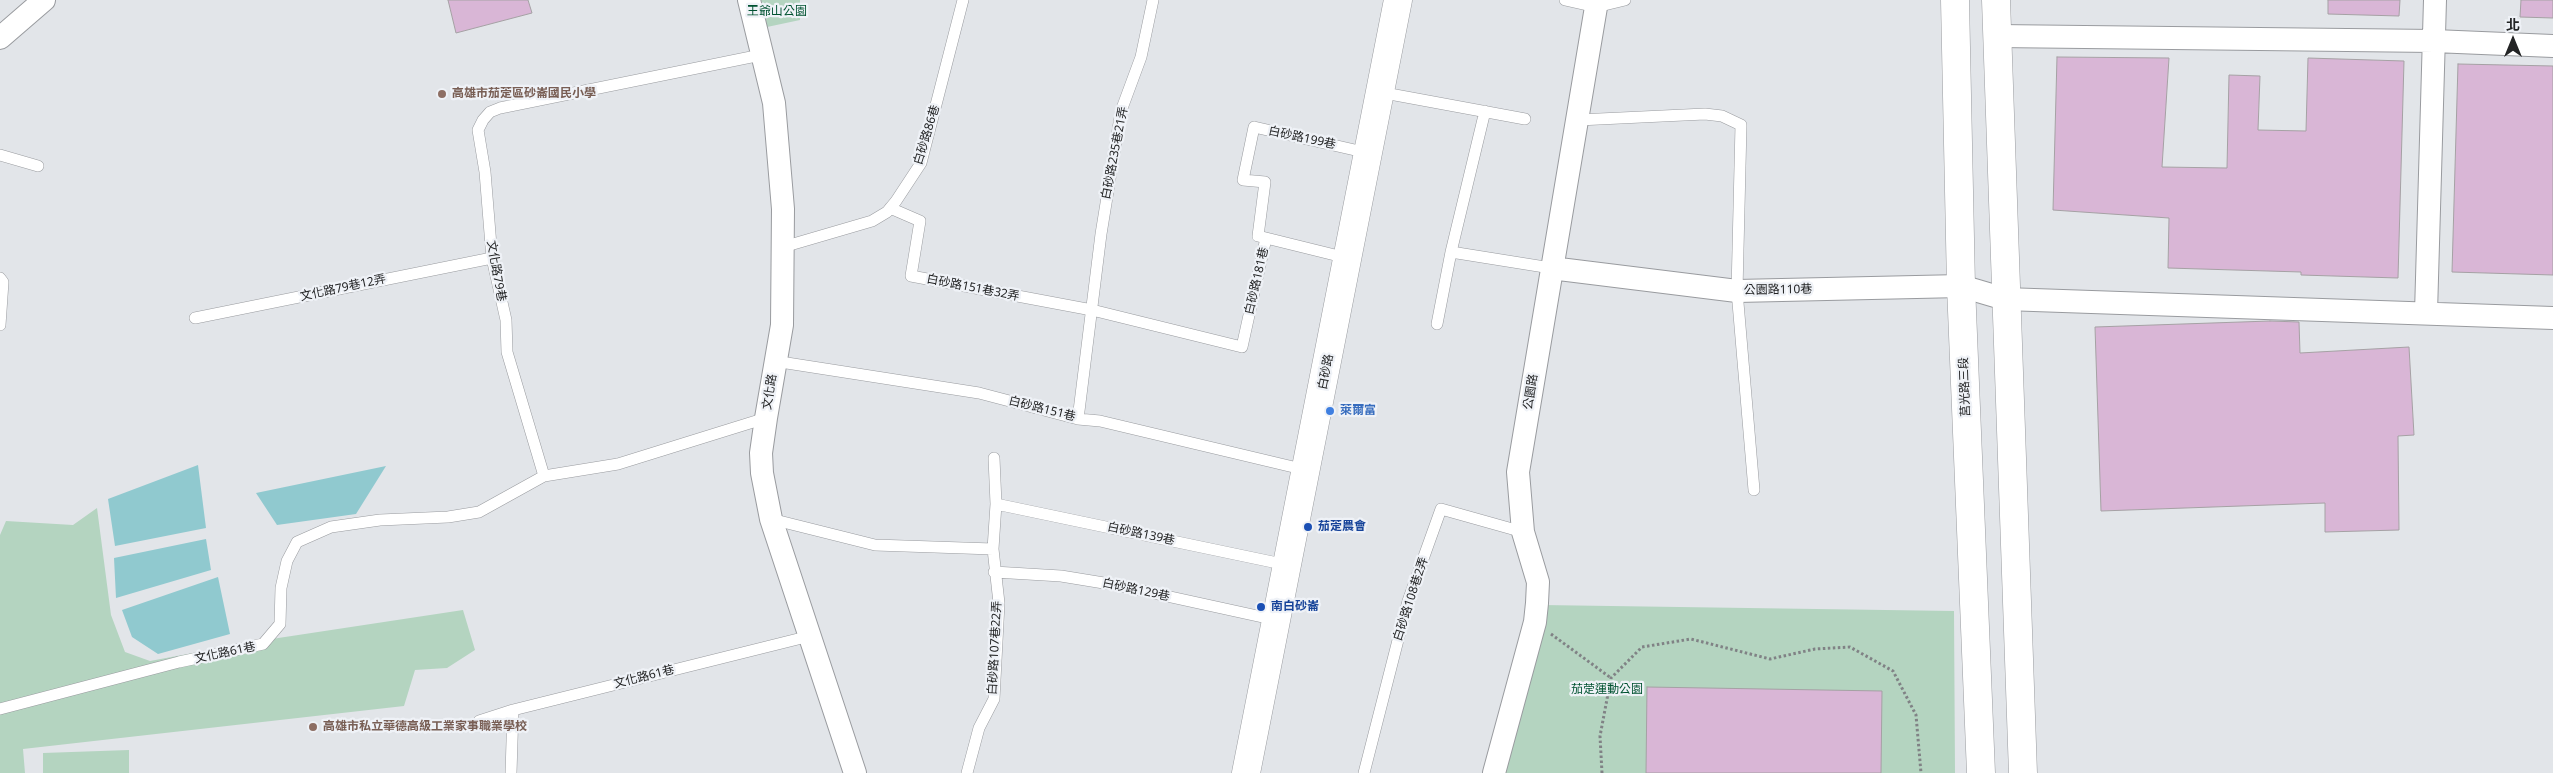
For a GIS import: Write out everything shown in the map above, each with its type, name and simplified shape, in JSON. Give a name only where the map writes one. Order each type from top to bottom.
[{"type":"street","points":[[0,38],[44,0]]},
{"type":"street","name":"文化路","points":[[748,0],[774,103],[783,209],[782,325],[774,361],[761,453],[762,473],[771,519],[855,773]]},
{"type":"street","name":"白砂路","points":[[1246,773],[1398,0]]},
{"type":"street","name":"莒光路三段","points":[[1955,0],[1961,286],[1981,773]]},
{"type":"street","points":[[1996,0],[2023,773]]},
{"type":"street","points":[[2426,313],[2435,0]]},
{"type":"street","name":"公園路","points":[[1494,773],[1535,622],[1538,582],[1523,532],[1518,472],[1596,8]]},
{"type":"street","points":[[1998,36],[2434,41],[2553,46]]},
{"type":"street","name":"公園路110巷","points":[[1551,268],[1737,291],[1961,286],[2005,299],[2553,318]]},
{"type":"lane","name":"白砂路86巷","points":[[782,247],[872,222],[890,208],[921,163],[964,0]]},
{"type":"lane","name":"白砂路235巷21弄","points":[[1092,310],[1101,234],[1121,111],[1141,58],[1153,0]]},
{"type":"lane","points":[[1565,0],[1596,8],[1625,0]]},
{"type":"lane","name":"文化路79巷","points":[[544,476],[507,352],[506,320],[492,258],[485,172],[478,130],[483,120],[490,112],[500,108],[761,55]]},
{"type":"lane","points":[[1379,92],[1485,110],[1525,119]]},
{"type":"lane","points":[[1436,324],[1485,110]]},
{"type":"lane","points":[[1578,120],[1705,114],[1722,116],[1742,125],[1737,291],[1754,490]]},
{"type":"lane","name":"白砂路199巷","points":[[1266,238],[1258,236],[1265,182],[1243,180],[1254,127],[1368,153]]},
{"type":"lane","points":[[0,155],[38,166]]},
{"type":"lane","name":"白砂路151巷32弄","points":[[890,208],[920,221],[911,276],[1092,310],[1242,347]]},
{"type":"lane","name":"白砂路181巷","points":[[1242,347],[1266,238],[1347,258]]},
{"type":"lane","points":[[1451,252],[1551,268]]},
{"type":"lane","name":"文化路79巷12弄","points":[[195,318],[492,258]]},
{"type":"lane","points":[[0,278],[3,282],[0,325]]},
{"type":"lane","points":[[1078,419],[1092,310]]},
{"type":"lane","name":"白砂路151巷","points":[[774,361],[978,393],[1078,419],[1100,421],[1306,470]]},
{"type":"lane","points":[[544,476],[618,464],[766,418]]},
{"type":"lane","name":"白砂路107巷22弄","points":[[967,773],[978,728],[994,699],[999,603],[992,549],[996,504],[994,458]]},
{"type":"lane","name":"文化路61巷","points":[[0,709],[170,664],[263,644],[280,624],[281,588],[287,561],[297,542],[331,527],[380,520],[448,517],[479,512],[544,476]]},
{"type":"lane","name":"白砂路139巷","points":[[996,504],[1287,565]]},
{"type":"lane","name":"白砂路108巷2弄","points":[[1364,773],[1408,601],[1441,509],[1523,532]]},
{"type":"lane","points":[[771,519],[875,545],[992,549]]},
{"type":"lane","name":"白砂路129巷","points":[[994,572],[1062,576],[1116,585],[1276,620]]},
{"type":"lane","name":"文化路61巷","points":[[479,721],[513,710],[810,636]]},
{"type":"lane","points":[[511,773],[513,710]]},
{"type":"path","points":[[1535,622],[1611,678]]},
{"type":"path","points":[[1602,773],[1600,736],[1611,678],[1642,647],[1691,639],[1770,660],[1815,649],[1850,647],[1892,671],[1916,715],[1921,773]]},
{"type":"green space","name":"王爺山公園","points":[[761,0],[800,0],[800,20],[767,27]]},
{"type":"green space","points":[[97,508],[111,615],[125,652],[150,661],[252,642],[463,610],[475,650],[447,668],[415,670],[404,706],[23,749],[25,773],[0,773],[0,535],[6,521],[73,525]]},
{"type":"green space","name":"茄萣運動公園","points":[[1542,605],[1954,611],[1955,773],[1500,773]]},
{"type":"green space","points":[[129,750],[129,773],[43,773],[43,753]]},
{"type":"water","points":[[198,465],[206,528],[115,546],[108,499]]},
{"type":"water","points":[[386,466],[356,514],[277,525],[256,493]]},
{"type":"water","points":[[206,539],[211,570],[116,598],[114,558]]},
{"type":"water","points":[[218,577],[230,634],[158,654],[132,637],[122,610]]},
{"type":"building","points":[[448,0],[528,0],[532,13],[456,33]]},
{"type":"building","points":[[2328,0],[2400,0],[2399,16],[2328,14]]},
{"type":"building","points":[[2521,0],[2553,0],[2553,18],[2520,17]]},
{"type":"building","points":[[2057,57],[2169,58],[2162,167],[2227,168],[2229,75],[2260,76],[2258,130],[2306,131],[2308,58],[2404,61],[2398,278],[2301,275],[2301,272],[2168,268],[2169,218],[2053,210]]},
{"type":"building","points":[[2458,64],[2553,66],[2553,275],[2452,272]]},
{"type":"building","points":[[2270,321],[2299,322],[2300,353],[2409,347],[2414,435],[2398,436],[2399,530],[2325,532],[2325,503],[2101,511],[2095,327]]},
{"type":"building","points":[[1647,687],[1882,691],[1881,773],[1646,773]]},
{"type":"place","name":"高雄市茄萣區砂崙國民小學","points":[[442,94]]},
{"type":"place","name":"萊爾富","points":[[1330,411]]},
{"type":"place","name":"茄萣農會","points":[[1308,527]]},
{"type":"place","name":"南白砂崙","points":[[1261,607]]},
{"type":"place","name":"高雄市私立華德高級工業家事職業學校","points":[[313,727]]}]
